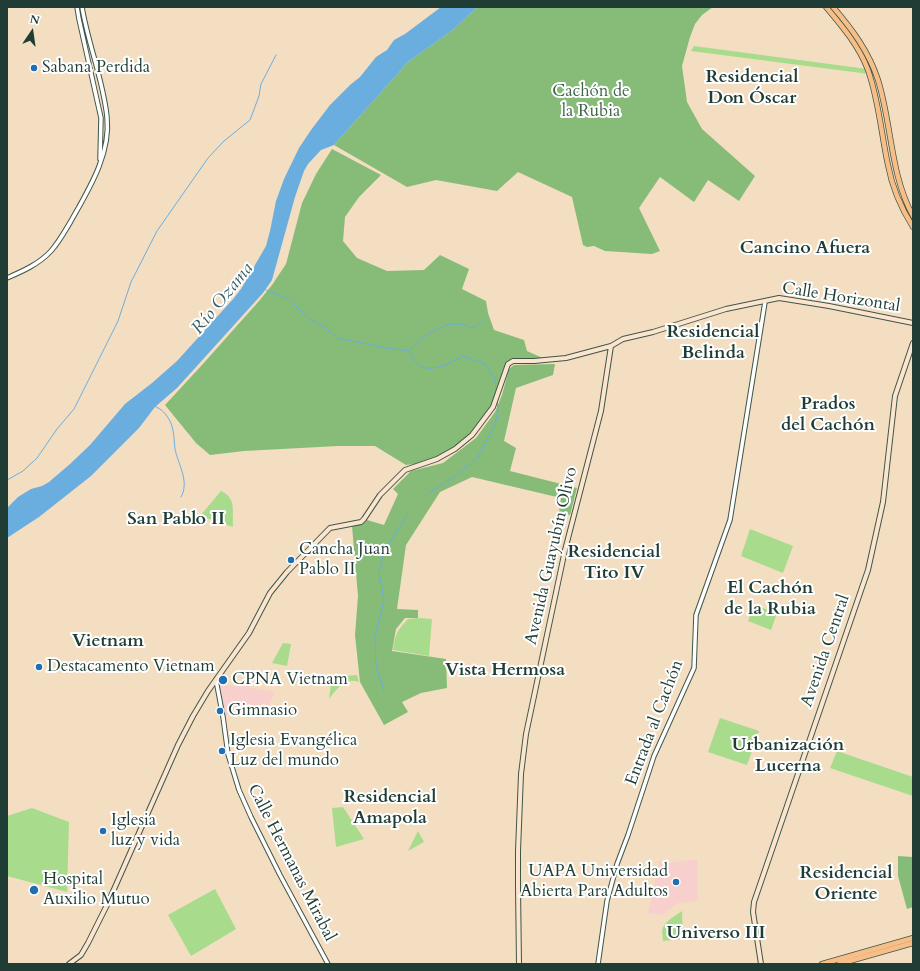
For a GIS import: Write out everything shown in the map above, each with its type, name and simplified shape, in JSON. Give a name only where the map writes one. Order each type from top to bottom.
[{"type":"main road","points":[[826,7],[850,37],[868,69],[880,115],[890,172],[898,198],[913,227]]},
{"type":"main road","points":[[833,7],[861,43],[867,53],[875,73],[885,111],[896,174],[905,201],[913,216]]},
{"type":"main road","name":"Calle Horizontal","points":[[69,964],[81,955],[88,943],[129,856],[179,743],[216,680],[249,633],[270,593],[287,572],[332,527],[361,522],[380,495],[405,470],[437,459],[472,435],[493,407],[508,364],[513,361],[558,360],[585,354],[611,346],[623,338],[653,332],[726,309],[784,298],[913,323]]},
{"type":"main road","name":"Avenida Central","points":[[761,964],[753,912],[755,898],[868,570],[882,502],[895,396],[913,343]]},
{"type":"main road","name":"Avenida Guayubín Olivo","points":[[519,964],[518,887],[521,774],[526,734],[565,550],[601,411],[611,346]]},
{"type":"main road","points":[[822,964],[913,938]]},
{"type":"main road","points":[[839,964],[913,943]]},
{"type":"street","points":[[77,7],[101,118],[100,164]]},
{"type":"street","points":[[7,278],[34,265],[51,251],[62,236],[81,204],[97,174],[100,164],[107,138],[107,117],[96,61],[82,7]]},
{"type":"street","name":"Entrada al Cachón","points":[[598,964],[607,901],[616,864],[628,835],[654,756],[694,668],[696,615],[730,520],[765,302]]},
{"type":"street","name":"Calle Hermanas Mirabal","points":[[216,680],[228,754],[239,790],[250,817],[282,880],[328,964]]},
{"type":"shaded area","points":[[239,681],[251,683],[250,688],[275,692],[267,710],[257,709],[225,715],[219,683],[238,687]]},
{"type":"shaded area","name":"UAPA Universidad Abierta Para Adultos","points":[[697,859],[698,900],[678,903],[662,915],[648,913],[659,861],[668,863]]},
{"type":"green space","name":"Cachón de la Rubia","points":[[477,7],[713,7],[702,15],[695,24],[682,66],[687,102],[702,129],[755,176],[739,201],[708,180],[694,202],[660,177],[639,208],[660,251],[652,254],[605,251],[594,246],[587,247],[583,245],[572,197],[518,172],[497,191],[436,180],[407,187],[334,145],[408,62],[454,29]]},
{"type":"green space","points":[[694,46],[867,69],[869,74],[691,51]]},
{"type":"green space","points":[[332,149],[381,175],[359,197],[345,217],[343,241],[357,258],[387,271],[424,270],[440,255],[469,269],[462,289],[486,301],[488,313],[494,330],[524,340],[527,351],[547,360],[520,359],[508,361],[504,367],[498,394],[494,404],[481,423],[455,448],[436,459],[429,461],[406,465],[375,446],[338,446],[244,451],[210,455],[196,443],[165,405],[259,301],[286,264],[302,203],[316,174]]},
{"type":"green space","points":[[555,364],[553,375],[516,388],[504,441],[516,448],[510,471],[577,488],[570,515],[559,512],[561,498],[472,477],[440,492],[406,545],[397,609],[418,610],[418,618],[405,618],[396,629],[392,651],[446,659],[447,688],[421,693],[402,702],[408,712],[384,725],[360,682],[355,635],[358,596],[352,526],[367,520],[384,525],[398,494],[393,489],[411,471],[443,463],[476,438],[495,412],[502,395],[509,369],[514,365]]},
{"type":"green space","points":[[221,491],[229,497],[232,502],[233,527],[200,516]]},
{"type":"green space","points":[[750,529],[793,546],[783,573],[741,556]]},
{"type":"green space","points":[[754,605],[777,613],[771,630],[748,621]]},
{"type":"green space","points":[[408,619],[432,619],[429,656],[393,650],[396,636],[401,626]]},
{"type":"green space","points":[[283,643],[291,644],[287,666],[272,663]]},
{"type":"green space","points":[[357,675],[359,682],[349,681],[341,685],[329,699],[332,677]]},
{"type":"green space","points":[[720,718],[759,731],[747,765],[708,752]]},
{"type":"green space","points":[[837,751],[913,777],[913,796],[830,768]]},
{"type":"green space","points":[[343,807],[364,839],[336,847],[332,808]]},
{"type":"green space","points":[[32,808],[69,822],[67,892],[7,876],[7,816]]},
{"type":"green space","points":[[418,831],[424,842],[408,851]]},
{"type":"green space","points":[[898,856],[913,857],[913,907],[907,909],[898,876]]},
{"type":"green space","points":[[215,889],[236,929],[191,956],[168,915]]},
{"type":"green space","points":[[682,911],[683,939],[663,941],[663,928],[670,920]]},
{"type":"water","name":"Río Ozama","points":[[441,7],[477,7],[454,29],[408,62],[334,145],[321,150],[308,164],[295,197],[272,280],[263,293],[177,388],[155,407],[139,428],[91,476],[39,517],[7,538],[7,508],[18,497],[31,489],[49,482],[70,464],[90,445],[125,404],[177,361],[241,289],[266,246],[276,201],[284,179],[299,148],[330,105],[360,77],[376,57],[387,50],[394,40],[405,34]]},
{"type":"waterway","points":[[7,480],[23,471],[37,458],[57,429],[74,409],[118,321],[131,282],[157,231],[208,158],[224,141],[250,120],[259,96],[261,84],[276,55]]},
{"type":"waterway","points":[[266,290],[287,298],[310,319],[326,328],[337,338],[409,351],[415,362],[426,368],[446,365],[463,356],[485,364],[495,379],[496,393]]},
{"type":"waterway","points":[[409,351],[424,338],[442,327],[457,324],[473,328],[482,321]]},
{"type":"waterway","points":[[384,691],[376,666],[375,638],[384,600],[379,572],[384,552],[407,515],[429,493],[458,474],[478,457],[495,424],[498,410],[497,400]]},
{"type":"waterway","points":[[154,406],[165,414],[172,427],[175,449],[184,479],[181,497]]},
{"type":"place","name":"Sabana Perdida","points":[[34,68]]},
{"type":"place","name":"Cancha Juan Pablo II","points":[[291,560]]},
{"type":"place","name":"Destacamento Vietnam","points":[[39,667]]},
{"type":"place","name":"CPNA Vietnam","points":[[223,680]]},
{"type":"place","name":"Gimnasio","points":[[220,711]]},
{"type":"place","name":"Iglesia Evangélica Luz del mundo","points":[[222,751]]},
{"type":"place","name":"Iglesia luz y vida","points":[[103,831]]},
{"type":"place","name":"UAPA Universidad Abierta Para Adultos","points":[[676,882]]},
{"type":"place","name":"Hospital Auxilio Mutuo","points":[[34,890]]},
{"type":"district","name":"Residencial Don Óscar","points":[[752,88]]},
{"type":"district","name":"Cancino Afuera","points":[[805,249]]},
{"type":"district","name":"Residencial Belinda","points":[[713,343]]},
{"type":"district","name":"Prados del Cachón","points":[[828,415]]},
{"type":"district","name":"San Pablo II","points":[[176,520]]},
{"type":"district","name":"Residencial Tito IV","points":[[614,563]]},
{"type":"district","name":"El Cachón de la Rubia","points":[[770,599]]},
{"type":"district","name":"Vietnam","points":[[108,642]]},
{"type":"district","name":"Vista Hermosa","points":[[505,671]]},
{"type":"district","name":"Urbanización Lucerna","points":[[788,756]]},
{"type":"district","name":"Residencial Amapola","points":[[390,808]]},
{"type":"district","name":"Residencial Oriente","points":[[846,884]]},
{"type":"district","name":"Universo III","points":[[716,934]]}]
